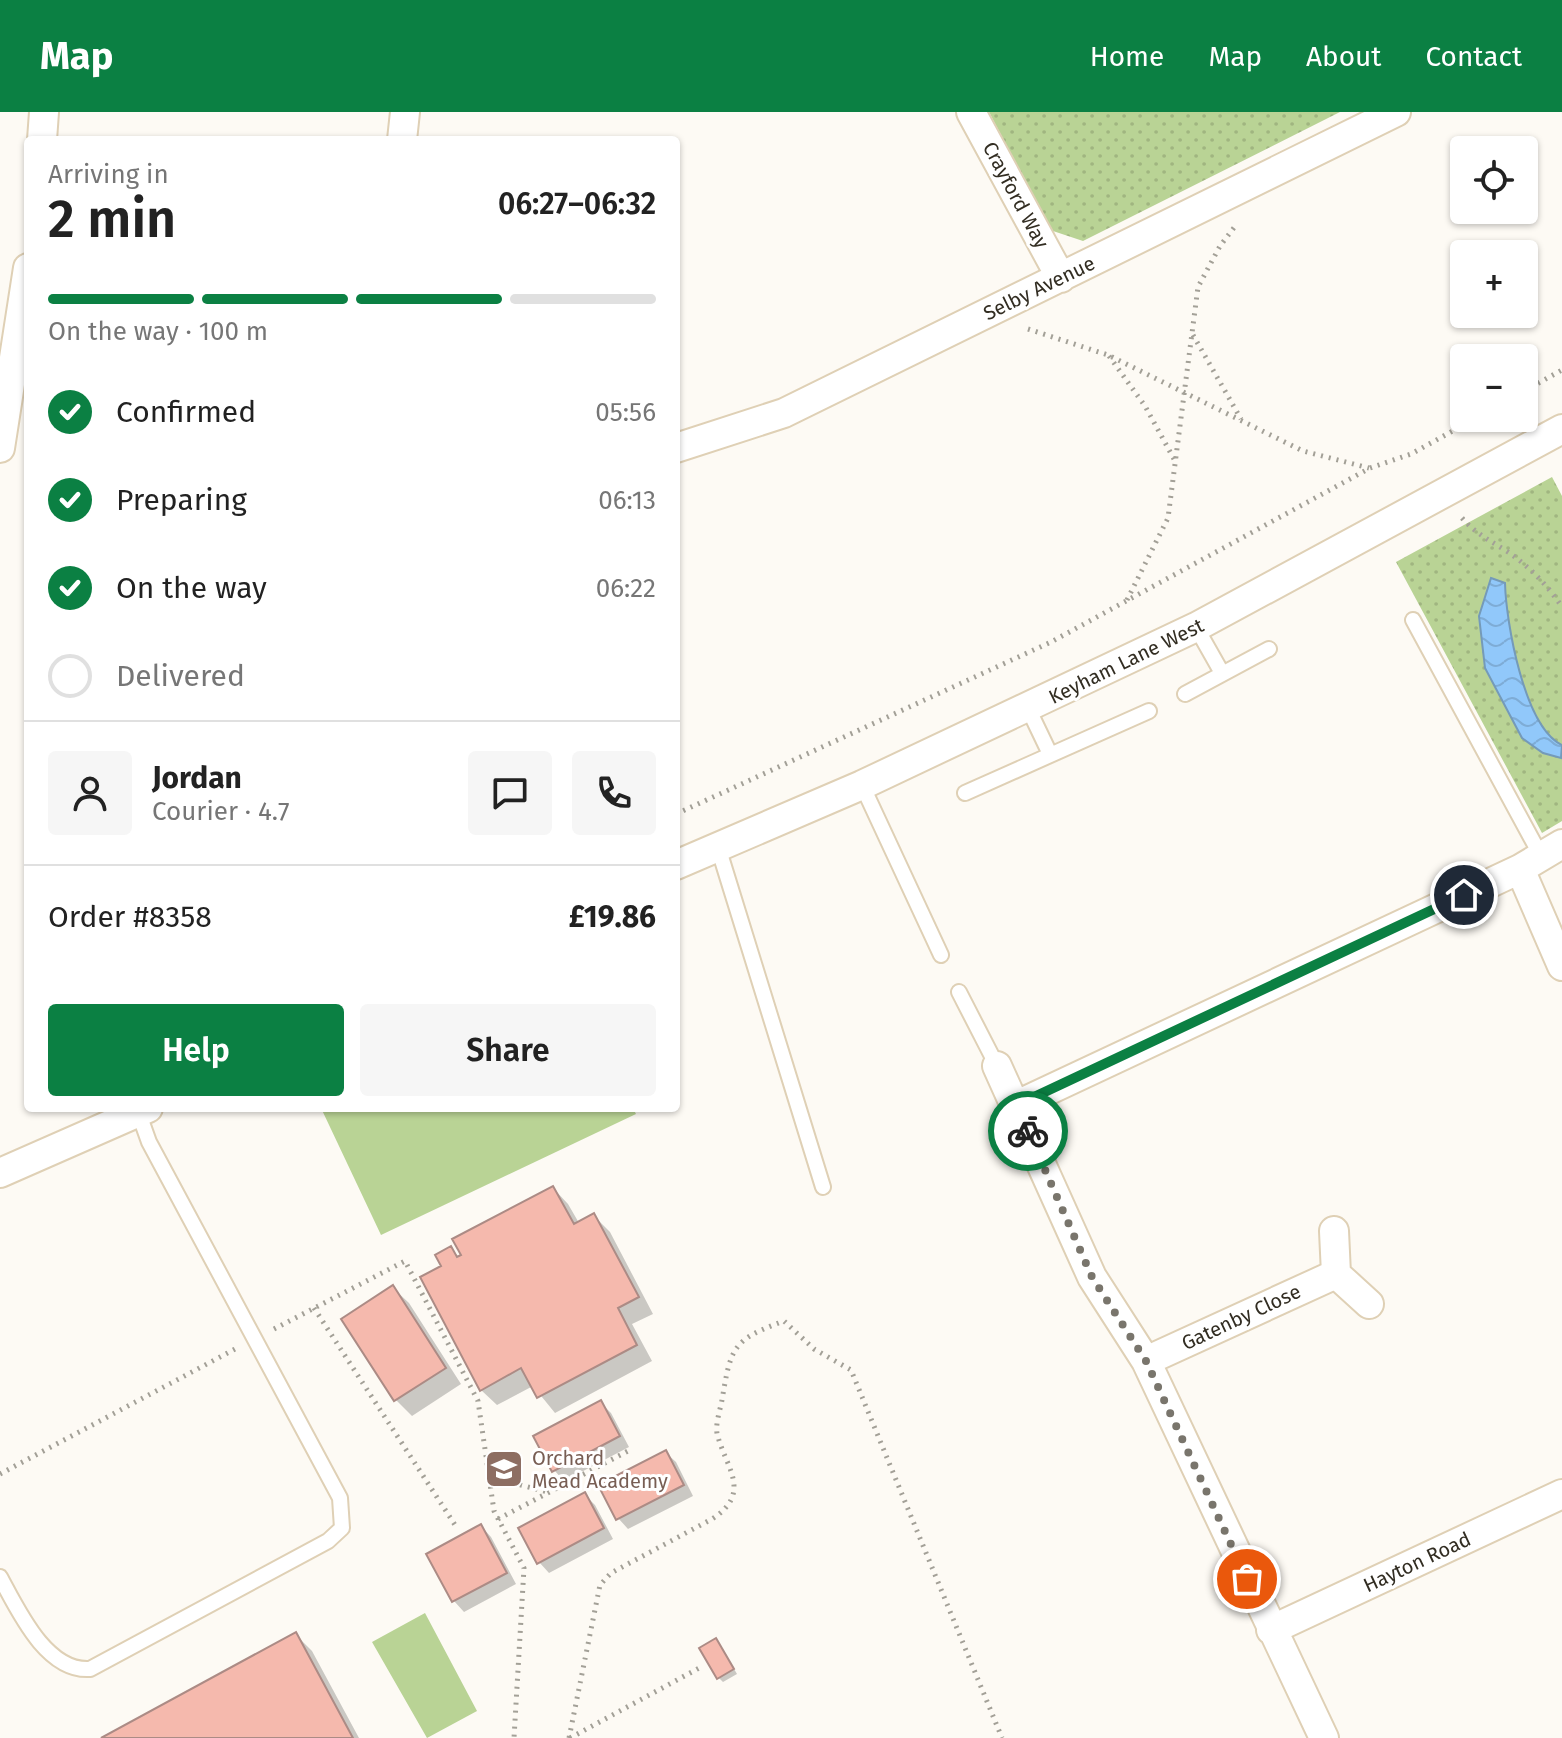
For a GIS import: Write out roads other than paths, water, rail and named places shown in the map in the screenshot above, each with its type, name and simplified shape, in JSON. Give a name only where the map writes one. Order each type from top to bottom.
[{"type":"street","points":[[42,136],[44,112]]},
{"type":"street","points":[[402,136],[405,112]]},
{"type":"street","name":"Crayford Way","points":[[971,112],[1061,278]]},
{"type":"street","name":"Selby Avenue","points":[[680,447],[784,413],[1396,112]]},
{"type":"street","points":[[0,448],[24,294]]},
{"type":"street","name":"Keyham Lane West","points":[[680,863],[862,785],[1196,627],[1562,429]]},
{"type":"street","points":[[1017,1105],[1541,856],[1562,966]]},
{"type":"street","points":[[997,1066],[1092,1277],[1146,1361],[1324,1738]]},
{"type":"street","points":[[0,1173],[142,1112]]},
{"type":"street","points":[[1334,1231],[1336,1274],[1369,1304]]},
{"type":"street","name":"Gatenby Close","points":[[1146,1361],[1336,1274]]},
{"type":"street","name":"Hayton Road","points":[[1271,1630],[1562,1494]]},
{"type":"lane","points":[[1413,620],[1541,856]]},
{"type":"lane","points":[[1196,627],[1222,673]]},
{"type":"lane","points":[[1185,694],[1269,649]]},
{"type":"lane","points":[[1028,708],[1050,754]]},
{"type":"lane","points":[[965,793],[1149,711]]},
{"type":"lane","points":[[862,785],[941,955]]},
{"type":"lane","points":[[718,847],[823,1187]]},
{"type":"lane","points":[[959,992],[997,1066]]},
{"type":"lane","points":[[0,1577],[40,1641],[66,1665],[90,1669],[337,1536],[342,1528],[340,1498],[149,1142],[144,1112]]},
{"type":"water","points":[[1491,578],[1505,583],[1513,647],[1520,672],[1537,718],[1562,745],[1561,758],[1543,753],[1522,738],[1485,668],[1479,616]]},
{"type":"place","name":"Orchard Mead Academy","points":[[504,1469]]}]
